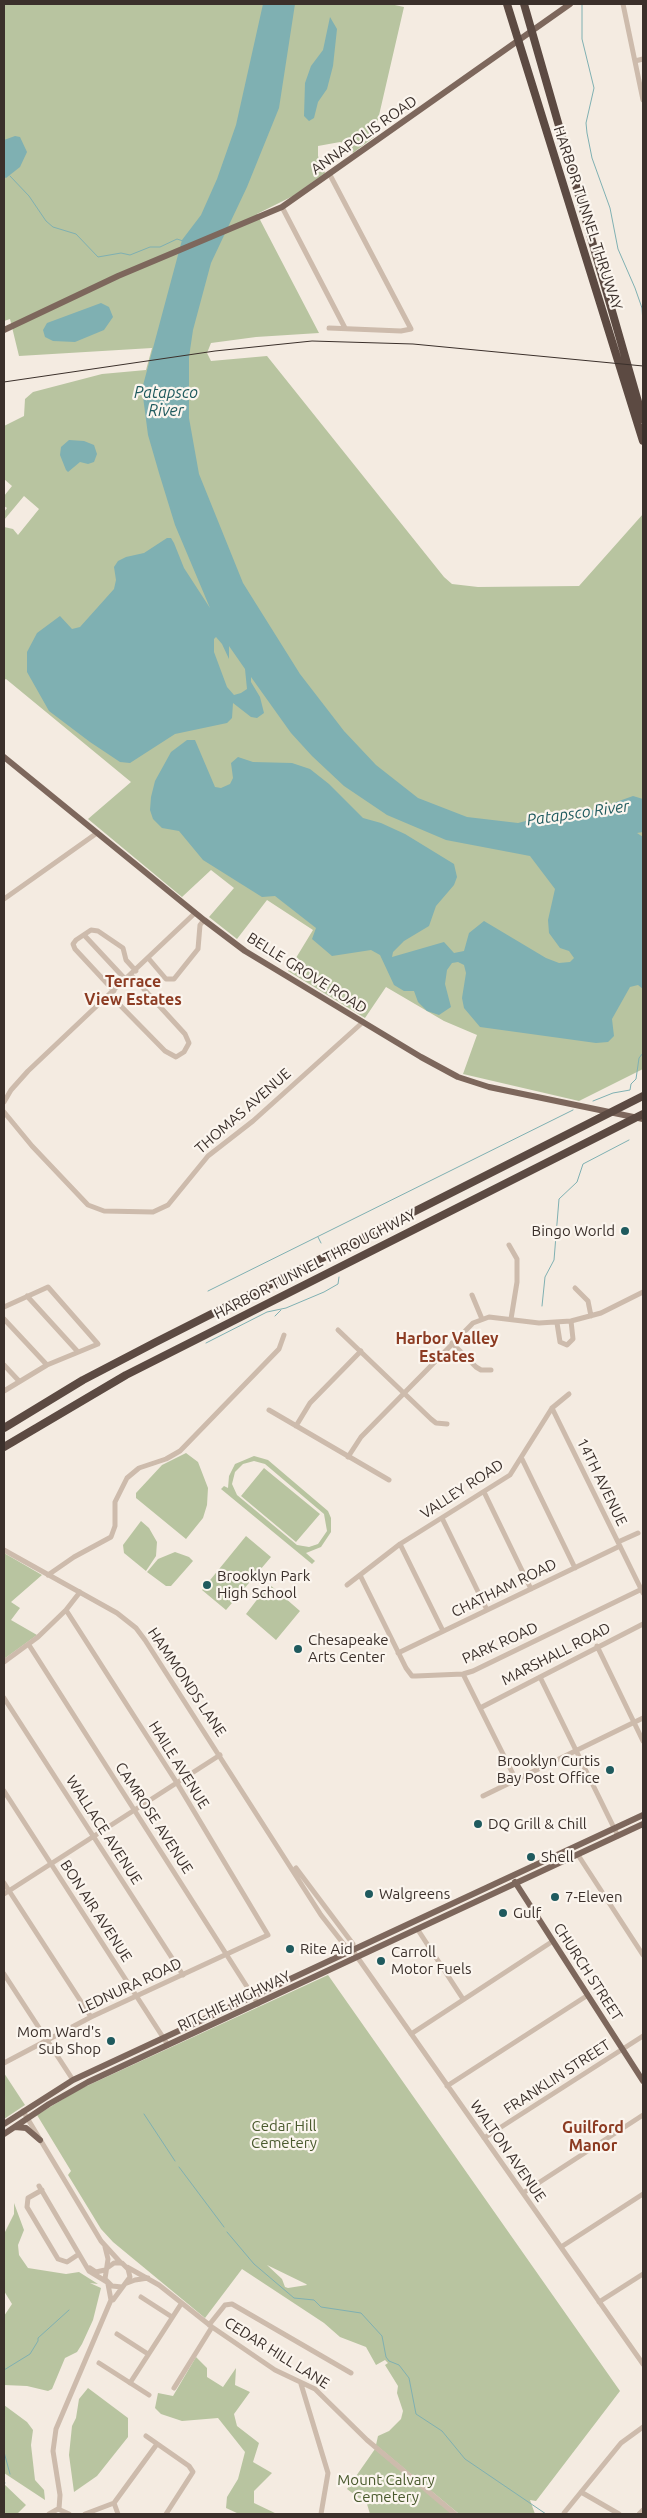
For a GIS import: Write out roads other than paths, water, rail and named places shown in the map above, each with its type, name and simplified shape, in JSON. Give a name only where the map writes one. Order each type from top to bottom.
[{"type":"highway","name":"HARBOR TUNNEL THRUWAY","points":[[507,4],[619,349]]},
{"type":"highway","name":"HARBOR TUNNEL THRUWAY","points":[[524,4],[627,376],[643,441]]},
{"type":"highway","name":"HARBOR TUNNEL THRUWAY","points":[[627,376],[643,419]]},
{"type":"highway","name":"HARBOR TUNNEL THROUGHWAY","points":[[4,1428],[68,1389],[148,1346],[643,1096]]},
{"type":"highway","name":"HARBOR TUNNEL THROUGHWAY","points":[[4,1447],[90,1395],[155,1360],[643,1114]]},
{"type":"main road","name":"ANNAPOLIS ROAD","points":[[4,330],[88,289],[282,207],[570,4]]},
{"type":"main road","name":"BELLE GROVE ROAD","points":[[4,757],[195,913],[245,950],[442,1069],[474,1082],[643,1119]]},
{"type":"main road","name":"RITCHIE HIGHWAY","points":[[4,2124],[73,2080],[643,1815]]},
{"type":"main road","name":"RITCHIE HIGHWAY","points":[[4,2134],[77,2088],[643,1824]]},
{"type":"main road","name":"CHURCH STREET","points":[[512,1877],[643,2080]]},
{"type":"main road","points":[[14,2127],[26,2128],[40,2140]]},
{"type":"street","points":[[623,4],[643,100]]},
{"type":"street","points":[[635,61],[643,59]]},
{"type":"street","points":[[329,328],[410,329],[330,175]]},
{"type":"street","points":[[282,207],[345,328]]},
{"type":"street","points":[[4,899],[97,833]]},
{"type":"street","points":[[4,1102],[24,1075],[149,959],[195,913]]},
{"type":"street","points":[[149,959],[166,979],[174,979],[198,949],[200,925],[204,920]]},
{"type":"street","points":[[94,930],[102,933],[112,942],[123,948],[126,960],[134,973],[185,1034],[189,1043],[184,1052],[176,1057],[165,1051],[112,993],[73,946],[76,940],[85,936],[88,931],[94,930]]},
{"type":"street","points":[[85,936],[126,980]]},
{"type":"street","name":"THOMAS AVENUE","points":[[4,1112],[32,1146],[88,1205],[104,1211],[153,1212],[168,1205],[208,1156],[254,1121],[363,1022]]},
{"type":"street","points":[[509,1244],[517,1259],[517,1282],[511,1319]]},
{"type":"street","points":[[4,1307],[48,1287],[98,1344],[47,1365],[19,1380],[4,1391]]},
{"type":"street","points":[[575,1288],[588,1300],[592,1316]]},
{"type":"street","points":[[348,1457],[361,1437],[466,1329],[482,1318],[557,1323],[571,1321],[592,1316],[643,1292]]},
{"type":"street","points":[[472,1295],[482,1318]]},
{"type":"street","points":[[27,1296],[78,1352]]},
{"type":"street","points":[[4,1319],[47,1365]]},
{"type":"street","points":[[557,1323],[560,1342],[567,1345],[573,1339],[571,1321]]},
{"type":"street","points":[[338,1330],[436,1424],[447,1424]]},
{"type":"street","points":[[48,1575],[74,1557],[111,1537],[116,1526],[115,1502],[126,1478],[139,1468],[166,1459],[180,1451],[279,1350],[284,1335]]},
{"type":"street","points":[[452,1343],[481,1370],[491,1370]]},
{"type":"street","points":[[296,1426],[310,1403],[361,1351]]},
{"type":"street","points":[[4,1365],[19,1380]]},
{"type":"street","name":"VALLEY ROAD","points":[[347,1585],[400,1544],[510,1474],[522,1458],[552,1408],[569,1394]]},
{"type":"street","name":"14TH AVENUE","points":[[552,1408],[642,1591]]},
{"type":"street","points":[[269,1410],[389,1480]]},
{"type":"street","points":[[522,1458],[575,1568]]},
{"type":"street","points":[[484,1492],[531,1589]]},
{"type":"street","points":[[442,1518],[487,1610]]},
{"type":"street","name":"CHATHAM ROAD","points":[[398,1653],[575,1568],[638,1533]]},
{"type":"street","points":[[400,1544],[443,1632]]},
{"type":"street","name":"HAMMONDS LANE","points":[[4,1550],[117,1613],[136,1628],[153,1651],[284,1854],[321,1915],[346,1948],[352,1951],[353,1944],[284,1854]]},
{"type":"street","name":"PARK ROAD","points":[[360,1575],[398,1653],[412,1676],[463,1674],[642,1591]]},
{"type":"street","points":[[4,1662],[29,1645],[66,1610],[80,1592]]},
{"type":"street","name":"HAILE AVENUE","points":[[66,1610],[177,1783],[268,1935]]},
{"type":"street","name":"MARSHALL ROAD","points":[[480,1708],[597,1646],[643,1624]]},
{"type":"street","name":"CAMROSE AVENUE","points":[[29,1645],[258,2004]]},
{"type":"street","points":[[597,1646],[643,1741]]},
{"type":"street","points":[[463,1674],[516,1780]]},
{"type":"street","points":[[540,1677],[575,1752],[618,1836]]},
{"type":"street","name":"WALLACE AVENUE","points":[[4,1698],[183,1975]]},
{"type":"street","points":[[483,1796],[643,1718]]},
{"type":"street","points":[[6,1893],[220,1755]]},
{"type":"street","name":"BON AIR AVENUE","points":[[4,1791],[168,2045]]},
{"type":"street","points":[[578,1855],[643,1955]]},
{"type":"street","points":[[4,1883],[6,1893],[91,2017]]},
{"type":"street","points":[[306,1890],[311,1892],[322,1908],[328,1910]]},
{"type":"street","points":[[321,1915],[327,1915],[338,1924]]},
{"type":"street","points":[[418,1930],[463,1999]]},
{"type":"street","name":"LEDNURA ROAD","points":[[4,2063],[91,2017],[268,1935]]},
{"type":"street","points":[[411,2034],[553,1941]]},
{"type":"street","name":"WALTON AVENUE","points":[[352,1951],[599,2302],[641,2355],[643,2364]]},
{"type":"street","points":[[4,1974],[73,2080]]},
{"type":"street","points":[[447,2086],[588,1995]]},
{"type":"street","name":"FRANKLIN STREET","points":[[484,2138],[643,2036]]},
{"type":"street","points":[[23,2111],[105,2246],[108,2259],[106,2269],[111,2300]]},
{"type":"street","points":[[523,2194],[643,2115]]},
{"type":"street","points":[[79,2254],[67,2262],[58,2259],[27,2207],[28,2198],[40,2188],[79,2254],[86,2266],[94,2276],[118,2288],[135,2280],[148,2278]]},
{"type":"street","points":[[561,2247],[643,2194]]},
{"type":"street","name":"CEDAR HILL LANE","points":[[105,2246],[125,2266],[159,2285],[211,2326],[281,2374],[319,2392],[367,2440],[455,2514]]},
{"type":"street","points":[[60,2510],[53,2440],[63,2409],[111,2300],[126,2284],[130,2274],[125,2266],[114,2263],[106,2269],[95,2272],[86,2266]]},
{"type":"street","points":[[599,2302],[643,2274]]},
{"type":"street","points":[[141,2296],[172,2317]]},
{"type":"street","points":[[130,2383],[181,2304]]},
{"type":"street","points":[[174,2388],[224,2305],[232,2304],[351,2373]]},
{"type":"street","points":[[117,2334],[148,2354]]},
{"type":"street","points":[[99,2363],[148,2395]]},
{"type":"street","points":[[301,2384],[328,2473],[322,2514]]},
{"type":"street","points":[[564,2514],[621,2443],[643,2427]]},
{"type":"street","points":[[146,2436],[189,2466],[193,2472],[169,2513]]},
{"type":"street","points":[[85,2514],[114,2503],[156,2444]]},
{"type":"street","points":[[581,2492],[619,2514]]},
{"type":"street","points":[[114,2503],[118,2514]]},
{"type":"street","points":[[49,2514],[60,2510],[69,2514]]},
{"type":"street","points":[[640,2514],[643,2510]]},
{"type":"water","name":"Patapsco River","points":[[263,4],[295,4],[279,108],[247,187],[211,263],[193,330],[189,357],[189,418],[199,474],[243,583],[300,674],[344,731],[376,765],[418,798],[467,817],[518,823],[545,816],[594,810],[633,796],[643,799],[643,832],[637,833],[643,837],[643,989],[638,985],[630,987],[612,1019],[614,1036],[608,1042],[596,1043],[480,1027],[464,1008],[462,998],[466,973],[464,965],[458,962],[452,963],[447,970],[445,984],[451,1007],[439,1015],[427,1011],[418,1002],[414,991],[404,991],[394,985],[380,955],[371,950],[332,956],[312,939],[316,928],[275,896],[262,897],[203,860],[179,831],[162,828],[153,819],[150,810],[155,781],[171,752],[187,740],[195,740],[215,787],[221,788],[230,784],[233,778],[231,763],[238,757],[253,762],[292,763],[310,769],[329,784],[363,818],[381,823],[405,834],[454,864],[457,877],[454,885],[436,906],[429,926],[404,941],[393,952],[392,957],[444,942],[454,953],[464,951],[469,933],[484,921],[546,958],[559,963],[570,962],[574,958],[569,951],[560,948],[549,933],[548,920],[555,889],[530,856],[446,840],[387,815],[344,786],[312,756],[291,733],[251,677],[251,682],[260,697],[264,713],[257,718],[251,717],[233,703],[232,718],[227,723],[175,734],[130,763],[120,762],[49,711],[27,672],[27,652],[37,633],[60,616],[72,629],[80,627],[114,589],[116,580],[114,567],[118,561],[144,553],[167,538],[171,538],[184,568],[210,608],[175,525],[148,435],[142,389],[182,240],[201,215],[217,179],[236,125]],"holes":[[[216,637],[222,644],[229,659],[229,646],[245,669],[247,689],[241,693],[234,695],[227,687],[214,652],[214,639]]]},
{"type":"water","points":[[330,17],[337,29],[333,66],[327,89],[318,102],[314,118],[309,121],[304,116],[305,83],[311,66],[323,50]]},
{"type":"water","points":[[15,136],[20,137],[27,152],[20,167],[6,178],[4,177],[4,140]]},
{"type":"water","points":[[101,303],[109,307],[113,317],[104,330],[75,342],[53,341],[45,337],[43,330],[47,323]]},
{"type":"water","points":[[69,440],[84,441],[94,445],[97,454],[94,462],[88,464],[80,462],[68,472],[60,455],[61,447]]},
{"type":"waterway","points":[[582,4],[582,39],[594,88],[586,123],[587,133],[592,158],[610,208],[618,249],[642,308],[643,323]]},
{"type":"waterway","points":[[10,176],[29,196],[46,221],[53,227],[76,234],[98,257],[121,253],[130,255],[150,247],[160,247],[177,239],[183,241]]},
{"type":"waterway","points":[[593,1101],[613,1093],[630,1090],[631,1084],[636,1079],[639,1058],[643,1053]]},
{"type":"waterway","points":[[208,1291],[573,1110]]},
{"type":"waterway","points":[[542,1306],[545,1277],[554,1260],[559,1199],[577,1182],[583,1164],[629,1140]]},
{"type":"waterway","points":[[318,1237],[321,1243]]},
{"type":"waterway","points":[[206,1343],[267,1312],[286,1308],[324,1292],[338,1284],[339,1277]]},
{"type":"waterway","points":[[275,1316],[281,1310]]},
{"type":"waterway","points":[[144,2114],[175,2161]]},
{"type":"waterway","points":[[179,2167],[224,2227]]},
{"type":"waterway","points":[[227,2232],[254,2264],[294,2298],[314,2300],[321,2307],[361,2313],[382,2336],[386,2357],[389,2361],[399,2365],[409,2378],[416,2414],[442,2431],[465,2459],[546,2514]]},
{"type":"waterway","points":[[4,2370],[30,2354],[38,2338],[69,2310]]},
{"type":"waterway","points":[[4,2452],[10,2474]]},
{"type":"tram line","points":[[4,382],[215,351],[312,341],[413,344],[643,366]]},
{"type":"place","name":"Bingo World","points":[[625,1231]]},
{"type":"place","name":"Brooklyn Park High School","points":[[207,1585]]},
{"type":"place","name":"Chesapeake Arts Center","points":[[298,1649]]},
{"type":"place","name":"Brooklyn Curtis Bay Post Office","points":[[610,1770]]},
{"type":"place","name":"DQ Grill & Chill","points":[[478,1824]]},
{"type":"place","name":"Shell","points":[[531,1857]]},
{"type":"place","name":"Walgreens","points":[[369,1894]]},
{"type":"place","name":"7-Eleven","points":[[555,1897]]},
{"type":"place","name":"Gulf","points":[[503,1913]]},
{"type":"place","name":"Rite Aid","points":[[290,1949]]},
{"type":"place","name":"Carroll Motor Fuels","points":[[381,1961]]},
{"type":"place","name":"Mom Ward's Sub Shop","points":[[111,2041]]},
{"type":"district","name":"Terrace View Estates","points":[[133,991]]},
{"type":"district","name":"Harbor Valley Estates","points":[[447,1348]]},
{"type":"district","name":"Guilford Manor","points":[[593,2137]]},
{"type":"park label","name":"Cedar Hill Cemetery","points":[[284,2134]]},
{"type":"park label","name":"Mount Calvary Cemetery","points":[[386,2488]]}]
